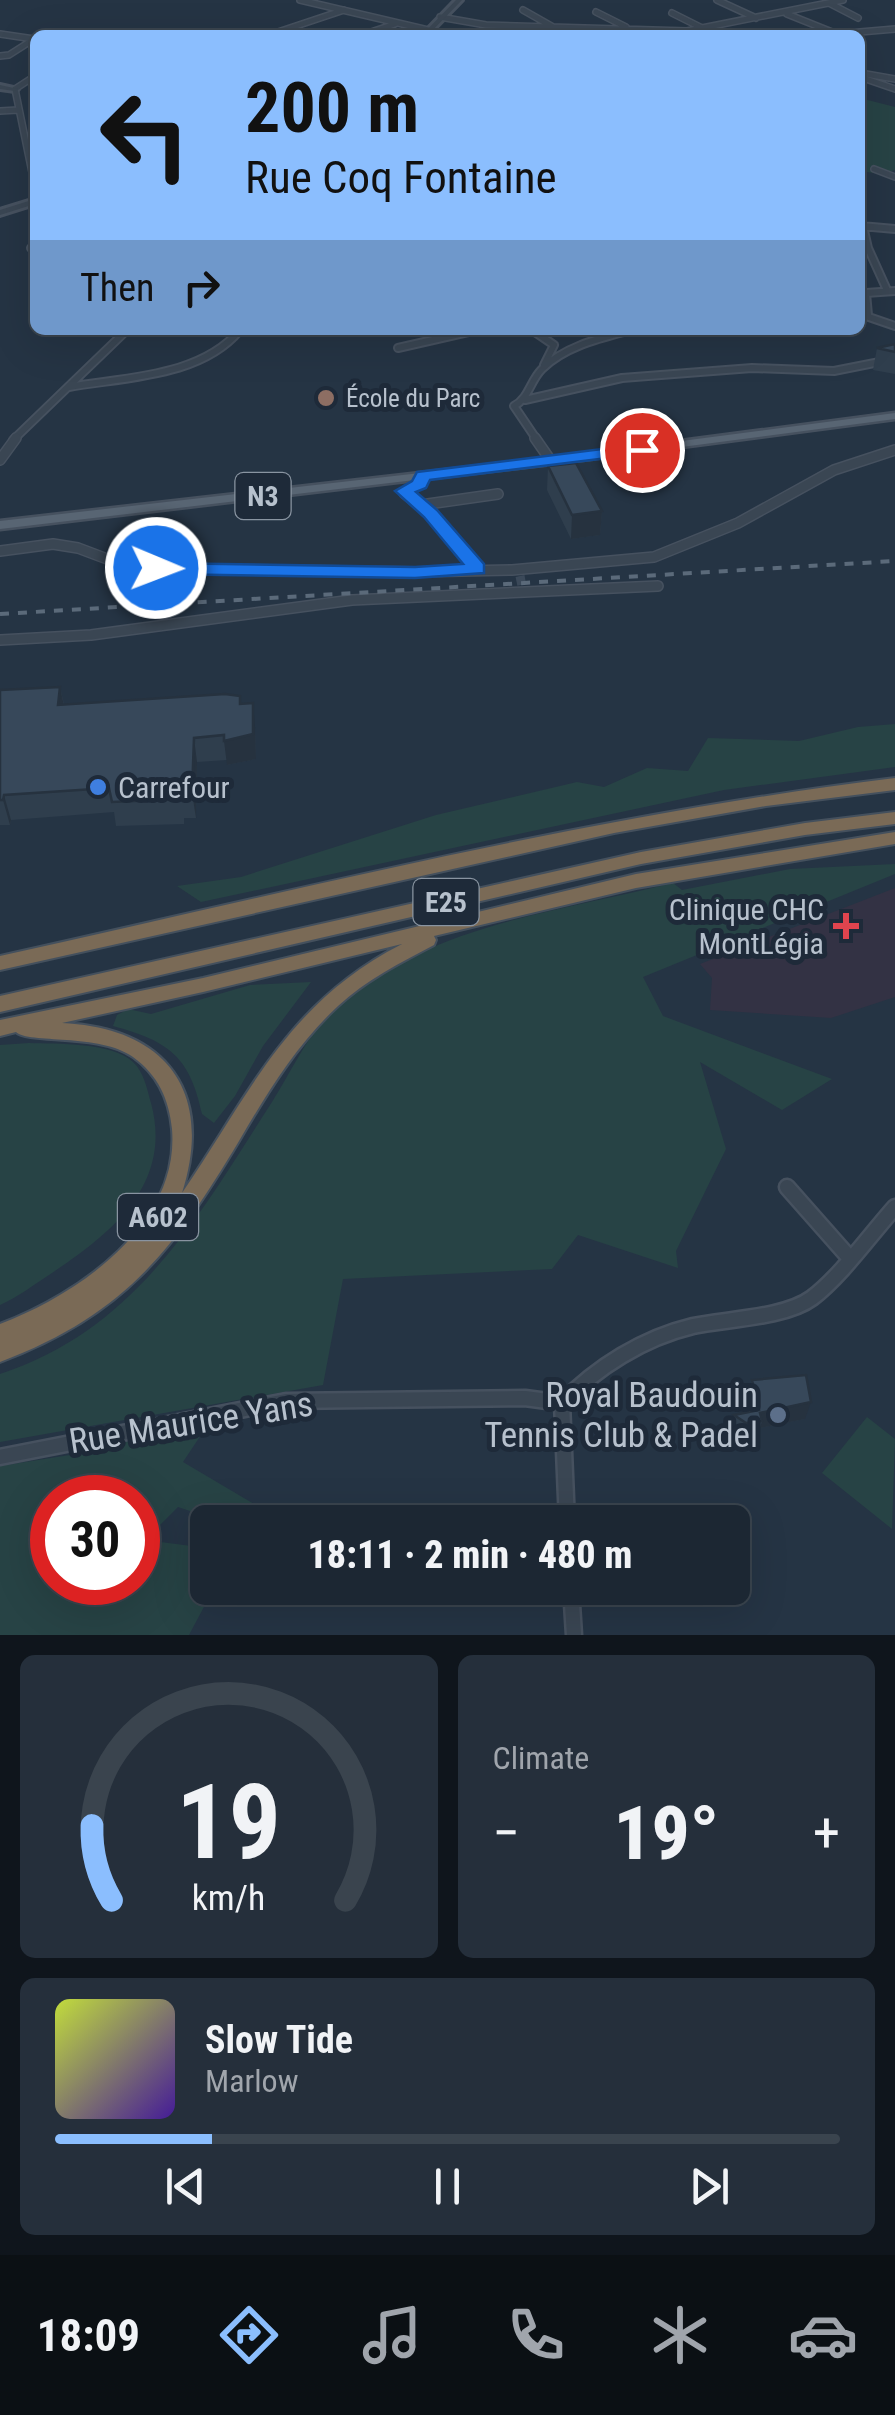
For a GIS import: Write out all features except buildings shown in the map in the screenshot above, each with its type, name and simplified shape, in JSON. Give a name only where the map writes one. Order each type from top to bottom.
[{"type":"highway","name":"E25","points":[[0,963],[630,824],[766,800],[895,784]]},
{"type":"highway","name":"E25","points":[[0,1004],[641,858],[805,829],[895,818]]},
{"type":"highway","name":"A602","points":[[0,1351],[91,1305],[145,1260],[282,1054],[334,994],[404,949],[542,904],[704,867],[895,838]]},
{"type":"highway","points":[[0,1031],[542,904]]},
{"type":"highway","name":"A602","points":[[0,1031],[58,1030],[109,1037],[127,1045],[161,1070],[185,1123],[181,1169],[173,1190],[157,1219],[118,1264],[62,1306],[0,1335]]},
{"type":"main road","name":"N3","points":[[0,525],[551,461],[895,416]]},
{"type":"street","points":[[300,0],[429,30]]},
{"type":"street","points":[[324,0],[408,20],[429,30]]},
{"type":"street","points":[[429,30],[459,0]]},
{"type":"street","points":[[717,0],[756,18]]},
{"type":"street","points":[[705,30],[843,0]]},
{"type":"street","points":[[830,3],[858,18]]},
{"type":"street","points":[[284,30],[354,7]]},
{"type":"street","points":[[449,8],[478,23]]},
{"type":"street","points":[[523,10],[553,27]]},
{"type":"street","points":[[596,12],[625,29]]},
{"type":"street","points":[[672,12],[699,30]]},
{"type":"street","points":[[785,12],[825,30]]},
{"type":"street","points":[[440,18],[636,30]]},
{"type":"street","points":[[377,30],[408,20]]},
{"type":"street","points":[[519,30],[530,26]]},
{"type":"street","points":[[865,32],[895,29]]},
{"type":"street","points":[[0,34],[30,39]]},
{"type":"street","points":[[0,56],[30,43]]},
{"type":"street","points":[[865,67],[872,75]]},
{"type":"street","points":[[865,76],[895,79]]},
{"type":"street","points":[[865,78],[895,89]]},
{"type":"street","points":[[16,88],[30,79]]},
{"type":"street","points":[[0,87],[30,89]]},
{"type":"street","points":[[16,88],[30,164]]},
{"type":"street","points":[[0,112],[18,110]]},
{"type":"street","points":[[874,170],[895,176]]},
{"type":"street","points":[[0,212],[30,203]]},
{"type":"street","points":[[865,226],[895,229]]},
{"type":"street","points":[[865,237],[891,290],[866,293],[865,304]]},
{"type":"street","points":[[865,314],[895,326]]},
{"type":"street","points":[[0,460],[12,441],[122,335]]},
{"type":"street","points":[[69,387],[190,365],[225,348],[236,335]]},
{"type":"street","points":[[398,348],[456,335]]},
{"type":"street","points":[[525,400],[527,386],[554,344],[540,335]]},
{"type":"street","points":[[540,370],[570,348],[615,335]]},
{"type":"street","points":[[551,461],[545,445],[515,414],[514,406],[525,400],[622,378],[752,368],[834,371],[895,359]]},
{"type":"street","points":[[0,640],[91,635],[521,581],[661,556],[751,517],[840,468],[895,450]]},
{"type":"street","points":[[423,476],[420,484],[404,491],[477,568]]},
{"type":"street","points":[[421,505],[498,494]]},
{"type":"street","points":[[0,551],[32,545],[71,546],[131,568],[415,572],[477,568],[521,581],[534,594],[658,586]]},
{"type":"street","points":[[786,1187],[847,1255]]},
{"type":"street","points":[[566,1505],[562,1403],[591,1373],[638,1347],[689,1328],[788,1308],[811,1299],[847,1255],[895,1207]]},
{"type":"street","name":"Rue Maurice Yans","points":[[0,1457],[286,1401],[525,1398],[562,1403]]},
{"type":"street","points":[[572,1605],[574,1635]]},
{"type":"shaded area","name":"Clinique CHC MontLégia","points":[[895,888],[895,997],[831,1018],[710,1010],[712,978],[700,964]]},
{"type":"green space","points":[[865,99],[895,107],[895,170],[880,174],[865,172]]},
{"type":"green space","points":[[895,724],[895,767],[724,790],[201,902],[177,886],[241,877],[436,815],[577,782],[604,787],[647,768],[688,771],[708,738],[799,741],[858,727]]},
{"type":"green space","points":[[895,864],[895,874],[643,977],[663,1016],[832,1079],[782,1110],[700,1062],[726,1149],[676,1251],[678,1268],[578,1235],[552,1269],[343,1279],[323,1385],[0,1442],[0,1374],[48,1354],[90,1328],[160,1264],[218,1186],[314,1033],[330,1013],[366,984],[447,941],[583,903],[673,883],[682,890],[790,869]]},
{"type":"green space","points":[[311,982],[263,1046],[235,1096],[214,1123],[202,1114],[191,1078],[174,1054],[148,1038],[113,1026],[117,1015],[128,1009],[151,1014],[250,985]]},
{"type":"green space","points":[[0,1045],[98,1047],[124,1055],[142,1076],[156,1132],[145,1182],[115,1223],[74,1258],[0,1305]]},
{"type":"green space","points":[[867,1417],[895,1439],[892,1529],[822,1473]]},
{"type":"green space","points":[[205,1429],[183,1462],[254,1505],[190,1505],[190,1511],[178,1507],[160,1525],[160,1475],[30,1475],[30,1605],[160,1605],[160,1542],[190,1546],[190,1605],[205,1605],[189,1635],[0,1635],[0,1466],[95,1451],[148,1435]]},
{"type":"tunnel","points":[[520,576],[522,586]]},
{"type":"railway","points":[[0,614],[895,561]]},
{"type":"place","name":"École du Parc","points":[[326,398]]},
{"type":"place","name":"Carrefour","points":[[98,787]]},
{"type":"place","name":"Clinique CHC MontLégia","points":[[846,926]]},
{"type":"place","name":"Royal Baudouin Tennis Club & Padel","points":[[778,1415]]},
{"type":"route","points":[[156,568],[415,572],[477,568],[430,514],[404,494],[423,482],[423,476],[642,450]]}]
